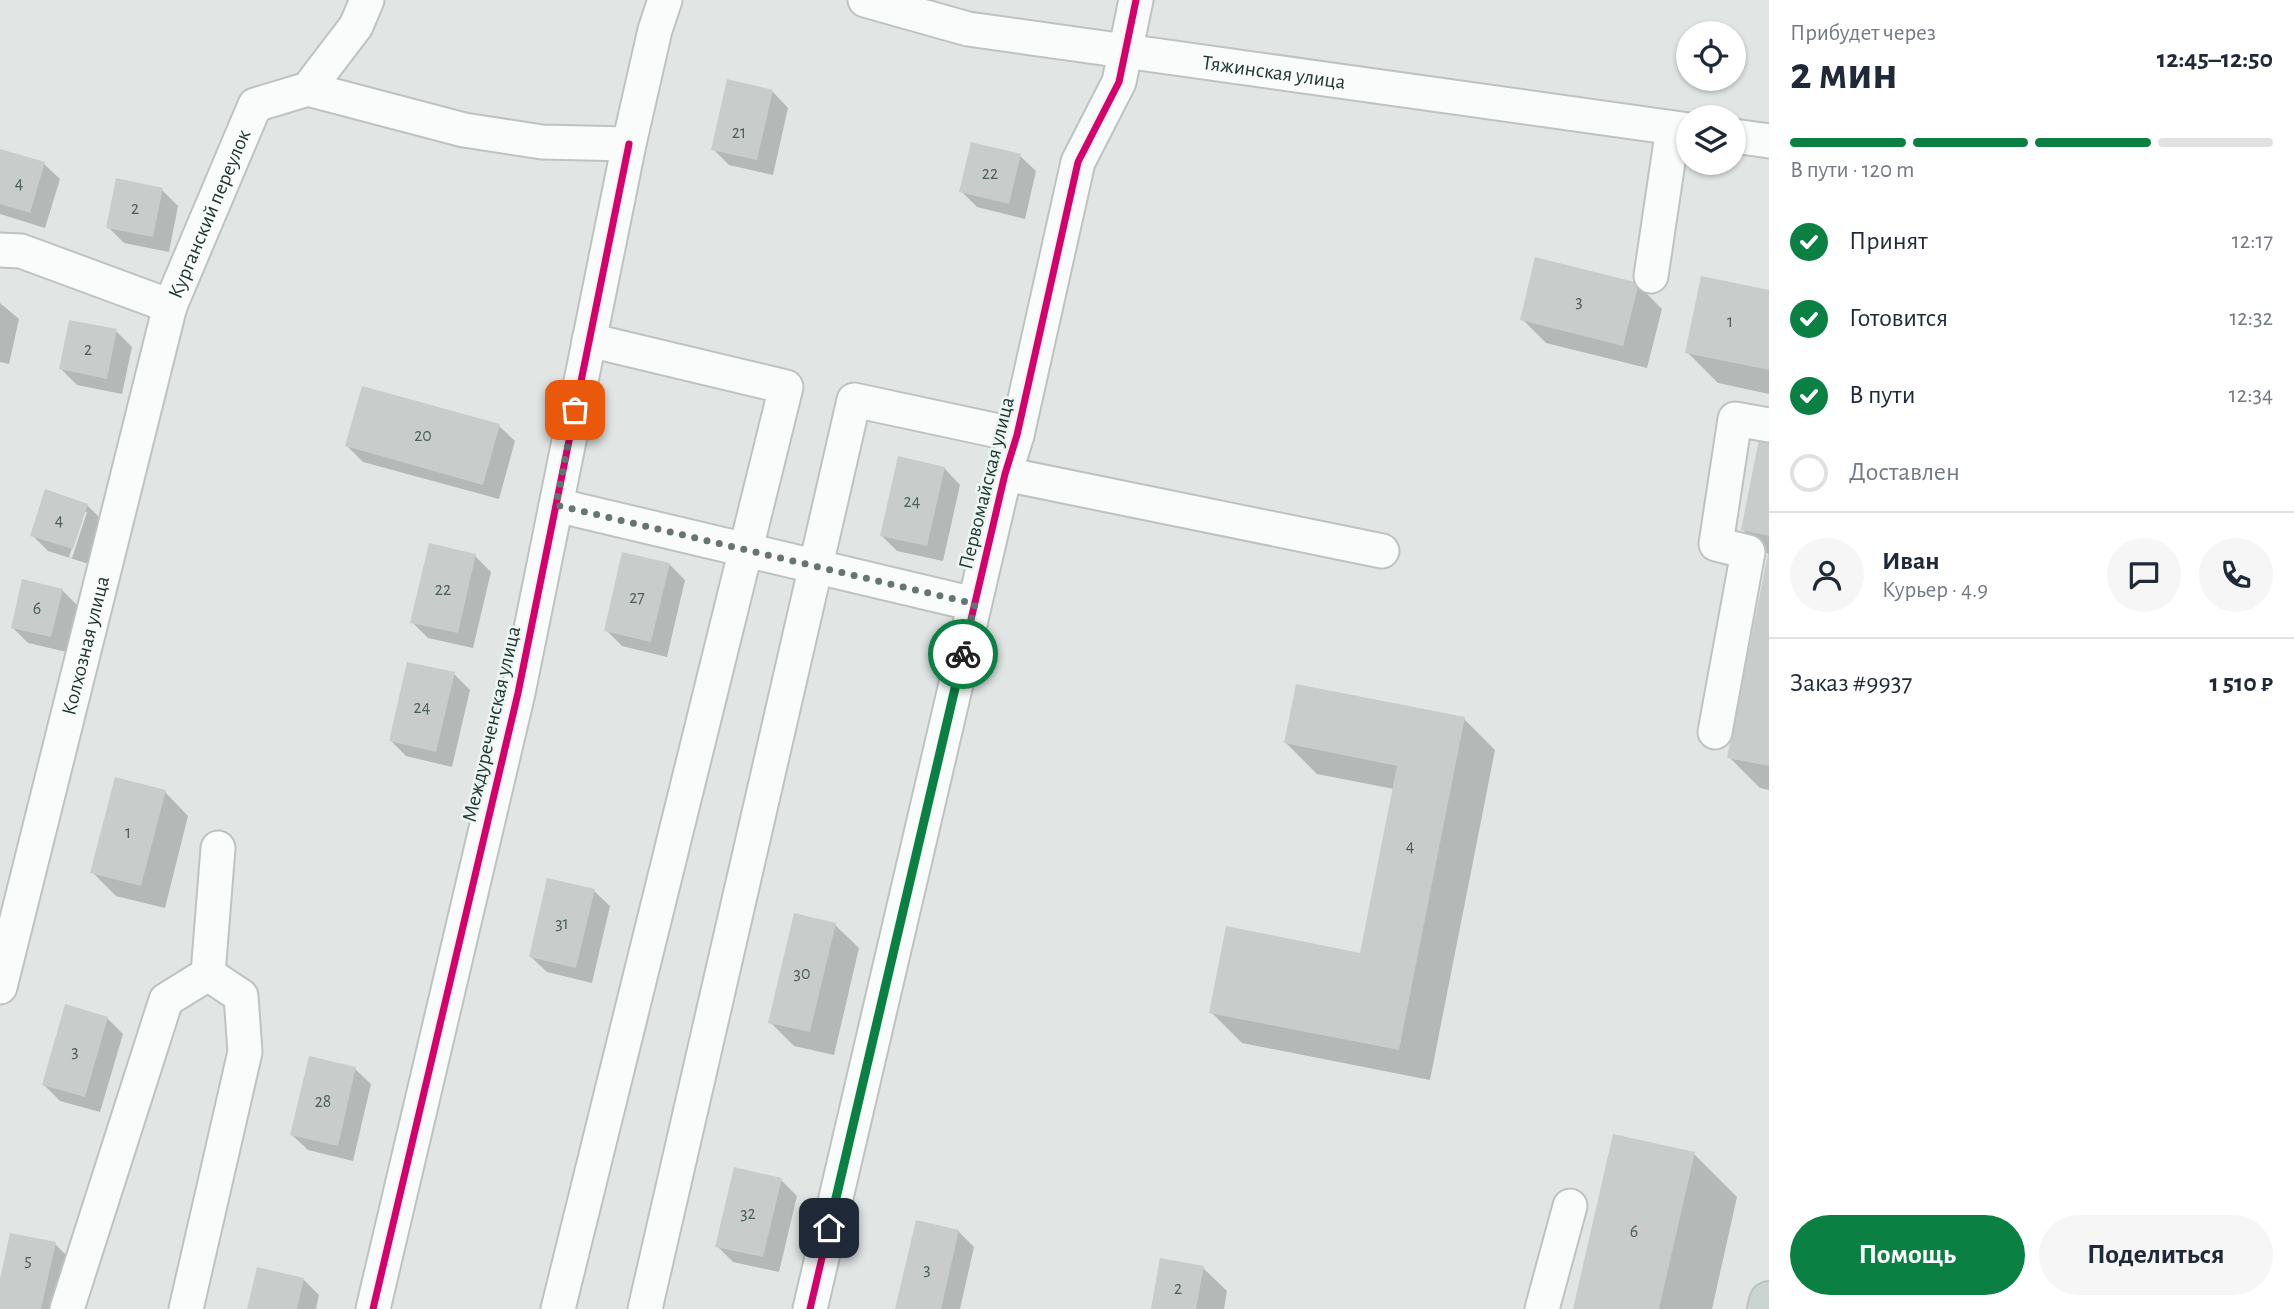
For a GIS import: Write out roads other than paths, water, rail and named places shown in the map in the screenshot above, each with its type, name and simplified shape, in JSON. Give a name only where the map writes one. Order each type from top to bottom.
[{"type":"main road","points":[[1767,1309],[1769,1301]]},
{"type":"street","points":[[367,0],[356,26],[308,89],[464,130],[542,142],[629,144]]},
{"type":"street","name":"Междуреченская улица","points":[[373,1309],[518,693],[629,144],[655,30],[665,0]]},
{"type":"street","name":"Тяжинская улица","points":[[865,0],[968,29],[1676,128]]},
{"type":"street","name":"Первомайская улица","points":[[810,1309],[1005,474],[1017,435],[1078,162],[1119,82],[1136,0]]},
{"type":"street","name":"Курганский переулок","points":[[0,250],[20,251],[170,306],[255,105],[308,89]]},
{"type":"street","points":[[1746,138],[1769,141]]},
{"type":"street","points":[[1651,276],[1676,154]]},
{"type":"street","name":"Колхозная улица","points":[[0,987],[170,306]]},
{"type":"street","points":[[558,1309],[786,387],[589,340]]},
{"type":"street","points":[[645,1309],[854,400],[1017,435]]},
{"type":"street","points":[[1715,732],[1748,552],[1716,544],[1735,419],[1769,425]]},
{"type":"street","points":[[1005,474],[1382,551]]},
{"type":"street","points":[[556,505],[975,604]]},
{"type":"street","points":[[208,974],[218,848]]},
{"type":"street","points":[[67,1309],[166,1000],[208,974]]},
{"type":"street","points":[[186,1309],[222,1143],[246,1052],[241,996],[208,974]]},
{"type":"street","points":[[1542,1309],[1570,1206]]}]
